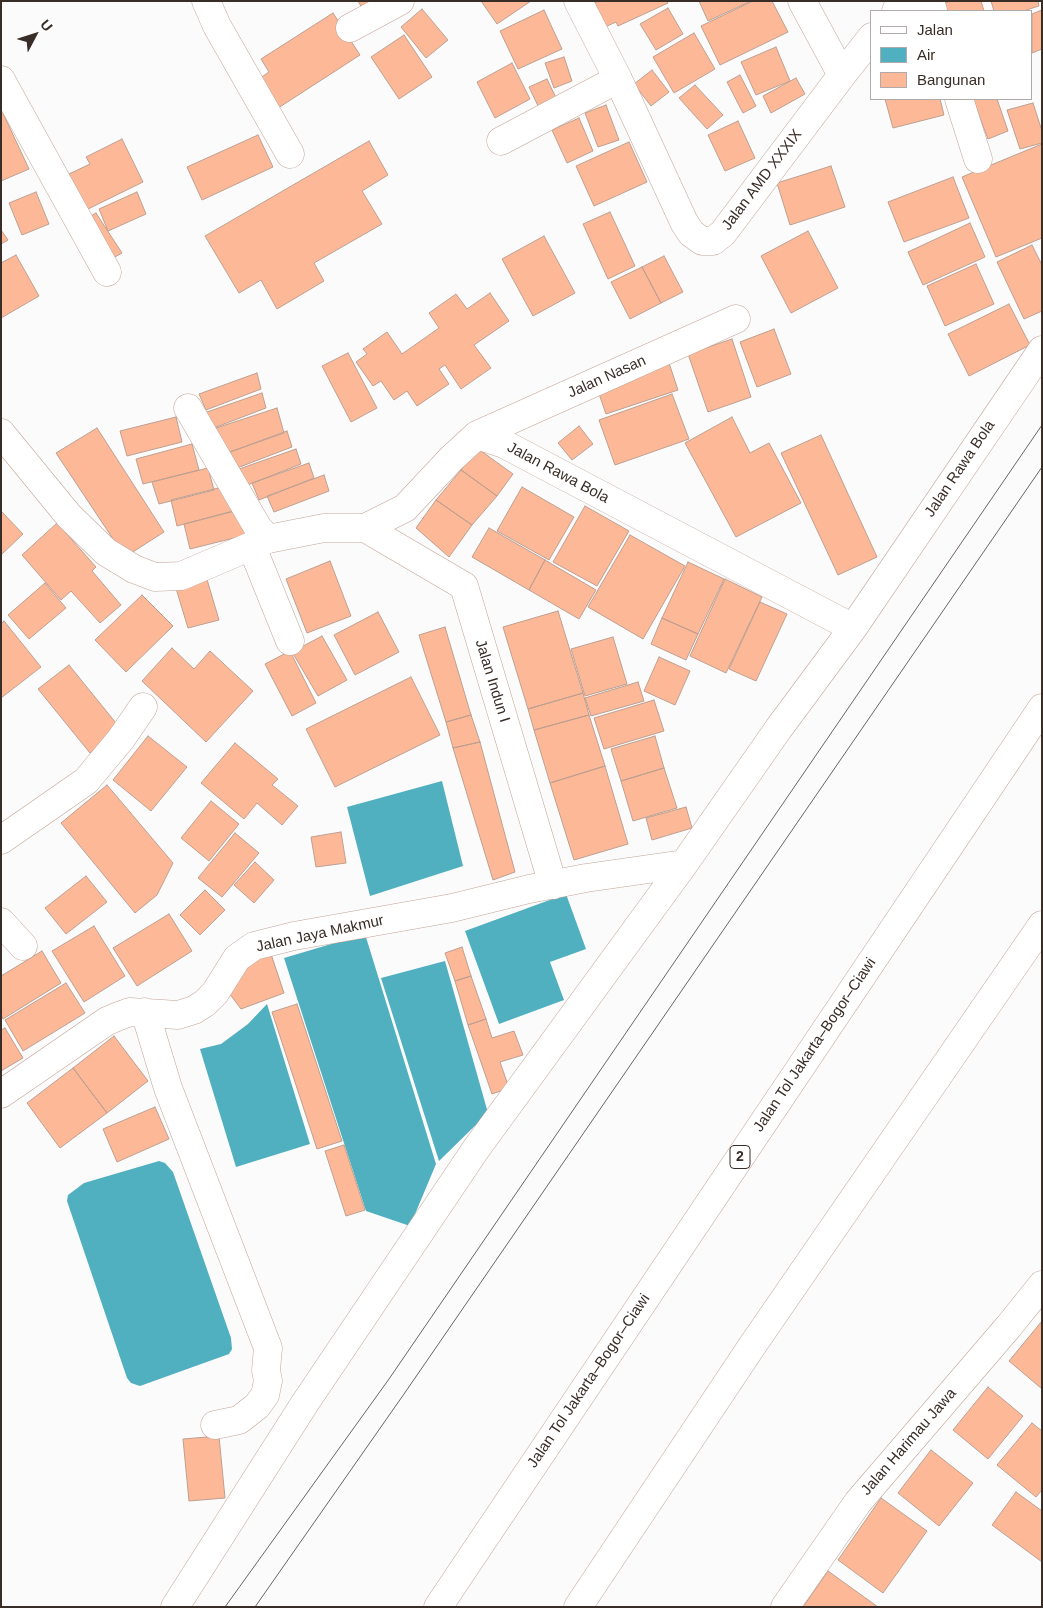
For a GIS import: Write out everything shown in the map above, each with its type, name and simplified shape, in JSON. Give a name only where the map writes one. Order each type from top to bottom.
[{"type":"main road","points":[[206,1],[217,26],[290,154]]},
{"type":"main road","points":[[350,28],[400,1]]},
{"type":"main road","name":"Jalan AMD XXXIX","points":[[578,1],[618,79],[684,222],[691,233],[702,241],[712,241],[723,233],[870,40]]},
{"type":"main road","points":[[802,1],[842,75]]},
{"type":"main road","points":[[898,10],[911,1]]},
{"type":"main road","points":[[501,141],[618,79]]},
{"type":"main road","points":[[1,80],[107,272]]},
{"type":"main road","points":[[959,100],[978,159]]},
{"type":"main road","name":"Jalan Nasan","points":[[477,435],[736,319]]},
{"type":"main road","name":"Jalan Rawa Bola","points":[[477,435],[504,444],[853,628],[1042,350]]},
{"type":"main road","points":[[188,408],[258,528],[260,543],[290,641]]},
{"type":"main road","points":[[2,436],[69,516],[106,552],[134,569],[155,576],[181,576],[260,543],[324,528],[365,528],[405,508],[451,459],[477,435]]},
{"type":"main road","name":"Jalan Indun I","points":[[365,528],[464,586],[552,885]]},
{"type":"main road","points":[[175,1607],[305,1403],[476,1150],[684,864],[778,728],[853,628]]},
{"type":"main road","points":[[1,840],[86,781],[121,739],[144,707]]},
{"type":"main road","name":"Jalan Tol Jakarta–Bogor–Ciawi","points":[[438,1607],[1042,708]]},
{"type":"main road","name":"Jalan Jaya Makmur","points":[[1,1094],[108,1021],[130,1012],[178,1015],[194,1010],[205,1003],[214,993],[237,958],[254,946],[294,936],[452,908],[529,889],[586,878],[684,864]]},
{"type":"main road","points":[[1,922],[23,946]]},
{"type":"main road","points":[[578,1607],[757,1338],[1042,926]]},
{"type":"main road","points":[[145,1012],[168,1088],[268,1348],[266,1370],[268,1382],[265,1395],[257,1406],[239,1420],[215,1425]]},
{"type":"main road","name":"Jalan Harimau Jawa","points":[[785,1607],[858,1502],[1042,1285]]},
{"type":"water","points":[[442,781],[463,866],[370,896],[347,807]]},
{"type":"water","points":[[566,894],[586,949],[550,962],[564,1000],[499,1024],[465,931]]},
{"type":"water","points":[[365,934],[436,1164],[410,1226],[366,1211],[284,958]]},
{"type":"water","points":[[445,961],[488,1113],[439,1161],[381,978]]},
{"type":"water","points":[[267,1004],[310,1144],[236,1167],[200,1049],[221,1044],[248,1024]]},
{"type":"water","points":[[159,1161],[165,1163],[173,1172],[231,1338],[232,1349],[229,1354],[140,1386],[131,1383],[127,1378],[67,1201],[68,1195],[84,1183]]},
{"type":"building","points":[[358,1],[380,1],[363,10]]},
{"type":"building","points":[[481,1],[531,1],[497,24]]},
{"type":"building","points":[[598,1],[667,1],[668,3],[618,26],[616,22],[605,27],[594,3]]},
{"type":"building","points":[[699,1],[751,1],[708,21]]},
{"type":"building","points":[[753,1],[772,1],[788,32],[720,65],[701,26]]},
{"type":"building","points":[[951,1],[981,1],[984,10],[939,10],[938,5]]},
{"type":"building","points":[[991,1],[1038,1],[1039,6],[1026,10],[994,10]]},
{"type":"building","points":[[668,8],[683,34],[656,50],[640,24]]},
{"type":"building","points":[[422,9],[448,40],[426,58],[401,27]]},
{"type":"building","points":[[544,10],[562,49],[518,69],[500,31]]},
{"type":"building","points":[[1042,10],[1042,49],[1033,53],[1033,14]]},
{"type":"building","points":[[333,13],[360,55],[272,112],[253,83],[269,72],[261,59]]},
{"type":"building","points":[[694,33],[715,69],[674,93],[653,57]]},
{"type":"building","points":[[404,35],[432,77],[399,99],[371,57]]},
{"type":"building","points":[[776,47],[790,81],[756,95],[741,62]]},
{"type":"building","points":[[564,57],[572,81],[554,88],[545,63]]},
{"type":"building","points":[[512,63],[530,99],[495,118],[477,82]]},
{"type":"building","points":[[652,70],[669,92],[651,106],[634,84]]},
{"type":"building","points":[[740,75],[756,106],[743,113],[727,82]]},
{"type":"building","points":[[796,78],[805,94],[771,113],[763,96]]},
{"type":"building","points":[[547,79],[558,102],[540,110],[529,87]]},
{"type":"building","points":[[695,85],[723,115],[707,129],[679,98]]},
{"type":"building","points":[[885,100],[940,100],[944,115],[893,128]]},
{"type":"building","points":[[973,100],[997,100],[1008,131],[988,139]]},
{"type":"building","points":[[1033,103],[1042,131],[1042,143],[1020,149],[1007,110]]},
{"type":"building","points":[[606,105],[619,140],[598,147],[585,113]]},
{"type":"building","points":[[1,109],[29,169],[1,181]]},
{"type":"building","points":[[579,118],[593,151],[567,163],[552,130]]},
{"type":"building","points":[[738,121],[755,158],[725,171],[708,135]]},
{"type":"building","points":[[258,135],[273,167],[202,200],[187,167]]},
{"type":"building","points":[[122,139],[143,182],[86,210],[69,174],[90,164],[86,157]]},
{"type":"building","points":[[369,141],[388,175],[362,191],[382,224],[314,263],[324,281],[277,309],[261,280],[239,293],[205,236]]},
{"type":"building","points":[[629,142],[647,182],[594,206],[576,166]]},
{"type":"building","points":[[1042,144],[1042,238],[996,257],[962,177]]},
{"type":"building","points":[[831,166],[845,207],[790,225],[777,183]]},
{"type":"building","points":[[953,177],[969,218],[904,242],[888,202]]},
{"type":"building","points":[[36,192],[49,224],[22,235],[9,203]]},
{"type":"building","points":[[137,192],[146,214],[108,231],[99,209]]},
{"type":"building","points":[[610,212],[635,266],[608,279],[583,224]]},
{"type":"building","points":[[96,213],[122,253],[113,258],[88,218]]},
{"type":"building","points":[[970,223],[985,257],[923,285],[908,252]]},
{"type":"building","points":[[1,230],[8,240],[1,244]]},
{"type":"building","points":[[808,231],[838,288],[791,313],[761,256]]},
{"type":"building","points":[[544,236],[575,293],[533,316],[502,259]]},
{"type":"building","points":[[1032,245],[1042,265],[1042,311],[1024,319],[997,262]]},
{"type":"building","points":[[16,255],[39,296],[1,318],[1,263]]},
{"type":"building","points":[[664,256],[683,292],[661,303],[642,267]]},
{"type":"building","points":[[976,264],[994,304],[945,326],[927,286]]},
{"type":"building","points":[[642,267],[661,303],[630,319],[611,282]]},
{"type":"building","points":[[490,293],[509,321],[474,345],[491,368],[461,389],[445,365],[439,369],[449,384],[417,406],[407,391],[394,400],[381,381],[373,386],[356,362],[367,354],[363,349],[387,332],[402,354],[439,328],[429,313],[456,294],[467,309]]},
{"type":"building","points":[[1009,304],[1030,345],[969,376],[948,334]]},
{"type":"building","points":[[774,329],[791,374],[757,387],[740,342]]},
{"type":"building","points":[[732,339],[751,397],[708,412],[688,354]]},
{"type":"building","points":[[348,353],[377,408],[351,422],[322,366]]},
{"type":"building","points":[[669,363],[678,390],[606,414],[597,388]]},
{"type":"building","points":[[257,373],[261,389],[206,410],[199,394]]},
{"type":"building","points":[[262,393],[266,408],[211,429],[204,413]]},
{"type":"building","points":[[672,394],[689,439],[615,465],[599,420]]},
{"type":"building","points":[[277,408],[284,433],[224,454],[216,428]]},
{"type":"building","points":[[176,417],[182,442],[127,456],[120,431]]},
{"type":"building","points":[[732,417],[750,453],[769,443],[801,503],[736,537],[685,443]]},
{"type":"building","points":[[579,426],[593,444],[572,460],[558,443]]},
{"type":"building","points":[[97,428],[164,532],[125,557],[56,453]]},
{"type":"building","points":[[287,431],[292,447],[237,468],[230,452]]},
{"type":"building","points":[[821,435],[877,557],[838,575],[781,453]]},
{"type":"building","points":[[192,444],[199,470],[143,484],[136,459]]},
{"type":"building","points":[[477,448],[513,474],[497,496],[461,470]]},
{"type":"building","points":[[296,449],[301,464],[245,486],[239,469]]},
{"type":"building","points":[[309,463],[314,478],[259,500],[252,483]]},
{"type":"building","points":[[208,468],[214,490],[159,504],[152,482]]},
{"type":"building","points":[[461,470],[497,496],[472,525],[436,500]]},
{"type":"building","points":[[324,475],[329,491],[274,512],[267,496]]},
{"type":"building","points":[[226,486],[233,511],[177,526],[171,500]]},
{"type":"building","points":[[522,487],[574,517],[549,560],[497,531]]},
{"type":"building","points":[[436,500],[472,525],[449,557],[416,528]]},
{"type":"building","points":[[585,506],[629,531],[597,586],[553,562]]},
{"type":"building","points":[[239,510],[246,535],[190,549],[184,524]]},
{"type":"building","points":[[1,511],[23,534],[1,555]]},
{"type":"building","points":[[57,523],[96,567],[92,571],[121,605],[100,623],[71,591],[61,600],[22,555]]},
{"type":"building","points":[[489,528],[545,560],[529,590],[472,557]]},
{"type":"building","points":[[630,535],[685,566],[643,639],[588,607]]},
{"type":"building","points":[[545,560],[596,590],[579,619],[529,590]]},
{"type":"building","points":[[330,561],[351,616],[307,633],[286,579]]},
{"type":"building","points":[[688,562],[724,579],[698,634],[662,618]]},
{"type":"building","points":[[206,576],[219,620],[188,628],[175,585]]},
{"type":"building","points":[[725,579],[762,597],[726,673],[690,656]]},
{"type":"building","points":[[45,583],[66,608],[29,639],[8,615]]},
{"type":"building","points":[[142,595],[173,626],[126,672],[95,640]]},
{"type":"building","points":[[760,602],[787,614],[756,681],[729,669]]},
{"type":"building","points":[[558,611],[583,693],[528,709],[503,627]]},
{"type":"building","points":[[378,612],[399,652],[355,675],[334,635]]},
{"type":"building","points":[[662,618],[698,634],[686,660],[651,644]]},
{"type":"building","points":[[4,621],[41,667],[1,698],[1,624]]},
{"type":"building","points":[[445,627],[471,715],[446,722],[419,635]]},
{"type":"building","points":[[322,636],[347,680],[318,696],[292,652]]},
{"type":"building","points":[[613,637],[627,684],[585,696],[571,649]]},
{"type":"building","points":[[172,648],[194,669],[210,651],[253,691],[206,742],[142,681]]},
{"type":"building","points":[[290,651],[316,703],[292,716],[265,664]]},
{"type":"building","points":[[659,657],[690,671],[675,705],[644,691]]},
{"type":"building","points":[[69,665],[120,728],[90,753],[38,689]]},
{"type":"building","points":[[411,677],[440,735],[335,787],[306,729]]},
{"type":"building","points":[[638,682],[644,701],[591,716],[585,698]]},
{"type":"building","points":[[583,693],[589,715],[534,730],[528,709]]},
{"type":"building","points":[[654,700],[664,731],[604,749],[594,718]]},
{"type":"building","points":[[471,715],[480,742],[453,748],[446,722]]},
{"type":"building","points":[[589,715],[605,766],[550,783],[534,730]]},
{"type":"building","points":[[148,736],[187,767],[151,811],[113,780]]},
{"type":"building","points":[[655,736],[664,768],[621,781],[611,749]]},
{"type":"building","points":[[480,742],[515,872],[493,880],[453,748]]},
{"type":"building","points":[[235,743],[278,779],[272,785],[298,806],[282,825],[257,803],[244,819],[201,783]]},
{"type":"building","points":[[605,766],[628,844],[574,860],[550,783]]},
{"type":"building","points":[[664,768],[677,808],[633,821],[621,781]]},
{"type":"building","points":[[107,785],[173,863],[157,895],[135,913],[61,823]]},
{"type":"building","points":[[211,801],[239,824],[209,861],[181,838]]},
{"type":"building","points":[[686,807],[692,828],[652,840],[646,818]]},
{"type":"building","points":[[341,832],[346,863],[316,867],[311,837]]},
{"type":"building","points":[[235,833],[259,853],[222,897],[198,878]]},
{"type":"building","points":[[255,862],[274,880],[254,903],[234,885]]},
{"type":"building","points":[[86,876],[107,902],[66,934],[45,908]]},
{"type":"building","points":[[205,890],[225,910],[200,935],[180,915]]},
{"type":"building","points":[[169,914],[192,951],[137,986],[113,948]]},
{"type":"building","points":[[94,926],[125,976],[84,1002],[52,951]]},
{"type":"building","points":[[462,947],[471,976],[455,981],[445,953]]},
{"type":"building","points":[[42,951],[61,983],[3,1019],[1,1015],[1,976]]},
{"type":"building","points":[[271,954],[284,993],[241,1009],[229,993],[242,964]]},
{"type":"building","points":[[471,976],[486,1019],[468,1025],[455,981]]},
{"type":"building","points":[[66,983],[85,1013],[23,1051],[5,1020]]},
{"type":"building","points":[[297,1004],[342,1141],[317,1149],[272,1012]]},
{"type":"building","points":[[486,1019],[492,1038],[514,1031],[523,1055],[500,1062],[509,1088],[492,1094],[468,1025]]},
{"type":"building","points":[[5,1028],[23,1058],[1,1071],[1,1030]]},
{"type":"building","points":[[114,1036],[148,1081],[107,1113],[73,1068]]},
{"type":"building","points":[[73,1068],[107,1113],[60,1148],[27,1103]]},
{"type":"building","points":[[155,1107],[169,1139],[117,1162],[103,1129]]},
{"type":"building","points":[[344,1145],[365,1210],[346,1216],[325,1151]]},
{"type":"building","points":[[1042,1321],[1042,1389],[1009,1361]]},
{"type":"building","points":[[988,1387],[1023,1416],[988,1459],[953,1430]]},
{"type":"building","points":[[1032,1423],[1042,1431],[1042,1490],[1036,1497],[997,1465]]},
{"type":"building","points":[[219,1436],[225,1498],[189,1501],[183,1439]]},
{"type":"building","points":[[931,1450],[973,1483],[939,1526],[898,1493]]},
{"type":"building","points":[[1016,1492],[1042,1511],[1042,1562],[992,1525]]},
{"type":"building","points":[[881,1498],[927,1531],[883,1593],[838,1560]]},
{"type":"building","points":[[828,1571],[878,1607],[803,1607]]},
{"type":"tram line","points":[[225,1607],[389,1379],[1042,425]]},
{"type":"tram line","points":[[255,1607],[404,1394],[1042,467]]}]
